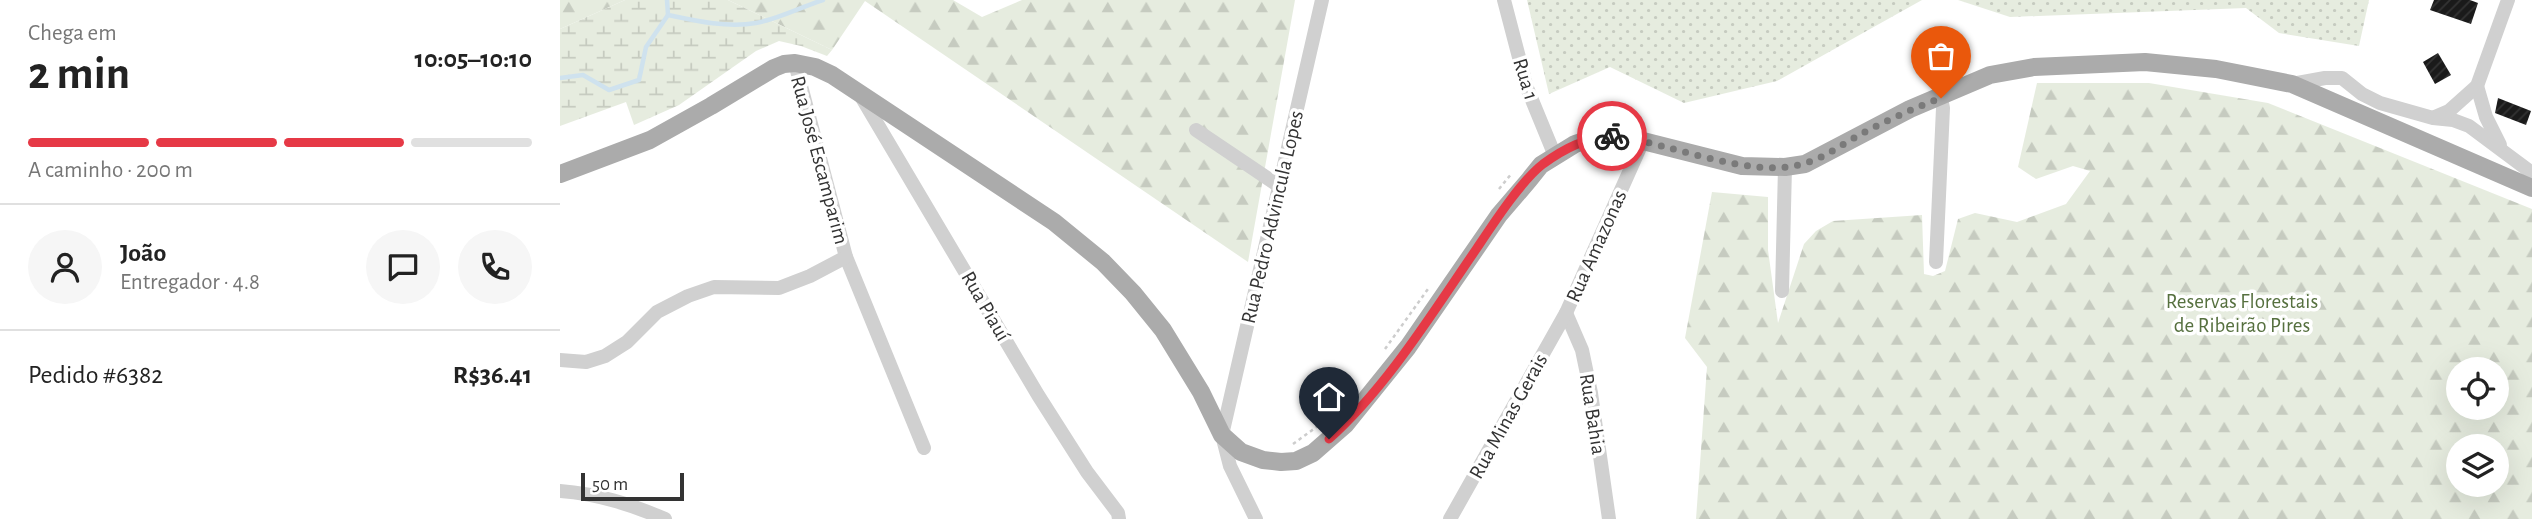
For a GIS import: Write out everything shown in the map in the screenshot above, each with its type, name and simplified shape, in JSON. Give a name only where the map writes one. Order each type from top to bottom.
[{"type":"main road","points":[[560,174],[650,139],[711,106],[756,77],[784,64],[816,67],[856,89],[1054,222],[1103,262],[1163,330],[1201,392],[1222,435],[1241,452],[1263,460],[1296,461],[1313,453],[1345,425],[1409,347],[1500,215],[1541,165],[1575,144],[1593,138],[1613,136],[1643,141],[1742,166],[1785,167],[1805,164],[1910,110],[1990,75],[2023,69],[2145,62],[2216,69],[2292,84],[2532,188]]},
{"type":"street","name":"Rua Pedro Advincula Lopes","points":[[1222,435],[1321,0]]},
{"type":"street","name":"Rua 1","points":[[1504,0],[1527,88],[1555,156]]},
{"type":"street","points":[[2434,118],[2449,111],[2477,86],[2508,0]]},
{"type":"street","name":"Rua José Escamparim","points":[[795,63],[846,257],[924,448]]},
{"type":"street","points":[[2292,84],[2342,78],[2362,94],[2380,103],[2469,126],[2532,173]]},
{"type":"street","points":[[2477,86],[2486,117],[2503,149]]},
{"type":"street","name":"Rua Piauí","points":[[856,89],[1038,395],[1087,472],[1120,517]]},
{"type":"street","points":[[1936,262],[1943,108],[1941,98]]},
{"type":"street","points":[[1196,130],[1279,186]]},
{"type":"street","name":"Rua Amazonas","points":[[1566,313],[1643,141]]},
{"type":"street","points":[[1782,291],[1785,167]]},
{"type":"street","points":[[560,359],[586,362],[605,356],[627,342],[657,312],[688,296],[714,287],[779,288],[810,276],[846,257]]},
{"type":"street","name":"Rua Minas Gerais","points":[[1450,519],[1566,313]]},
{"type":"street","name":"Rua Bahia","points":[[1566,313],[1584,361],[1609,519]]},
{"type":"street","points":[[1222,435],[1230,466],[1256,519]]},
{"type":"street","points":[[560,491],[592,493],[665,519]]},
{"type":"path","points":[[1497,192],[1517,168]]},
{"type":"path","points":[[1383,352],[1427,289]]},
{"type":"path","points":[[1284,448],[1327,419]]},
{"type":"green space","points":[[560,0],[625,0],[560,29]]},
{"type":"green space","points":[[625,0],[728,0],[832,50],[827,56],[779,41],[756,51],[679,105],[634,125],[626,102],[560,126],[560,29]]},
{"type":"green space","points":[[728,0],[953,0],[982,17],[1022,0],[1295,0],[1248,262],[865,1],[832,50]]},
{"type":"green space","points":[[1527,0],[1922,0],[1777,81],[1684,103],[1610,67],[1549,94]]},
{"type":"green space","points":[[1958,0],[2369,0],[2359,46],[2279,33],[2246,8],[2010,17]]},
{"type":"green space","name":"Reservas Florestais de Ribeirão Pires","points":[[2037,83],[2149,83],[2268,103],[2532,209],[2532,519],[1696,519],[1707,367],[1685,338],[1712,192],[1768,197],[1768,250],[1778,323],[1804,244],[1816,231],[1833,221],[1922,215],[1924,274],[1933,276],[1945,271],[1958,219],[1975,213],[2017,222],[2066,204],[2090,171],[2073,166],[2036,179],[2018,167]]},
{"type":"building","points":[[2434,0],[2470,0],[2478,3],[2471,24],[2430,10]]},
{"type":"building","points":[[2438,53],[2451,75],[2435,84],[2423,62]]},
{"type":"building","points":[[2498,98],[2531,111],[2526,125],[2495,113]]},
{"type":"waterway","points":[[667,0],[668,15]]},
{"type":"waterway","points":[[560,78],[583,75],[609,90],[639,80],[646,47],[668,15],[712,23],[756,23],[823,0]]},
{"type":"way so far","points":[[1612,136],[1742,166],[1785,167],[1805,164],[1910,110],[1941,98]]},
{"type":"route","points":[[1329,439],[1345,425],[1409,347],[1500,215],[1541,165],[1575,144],[1612,136]]}]
